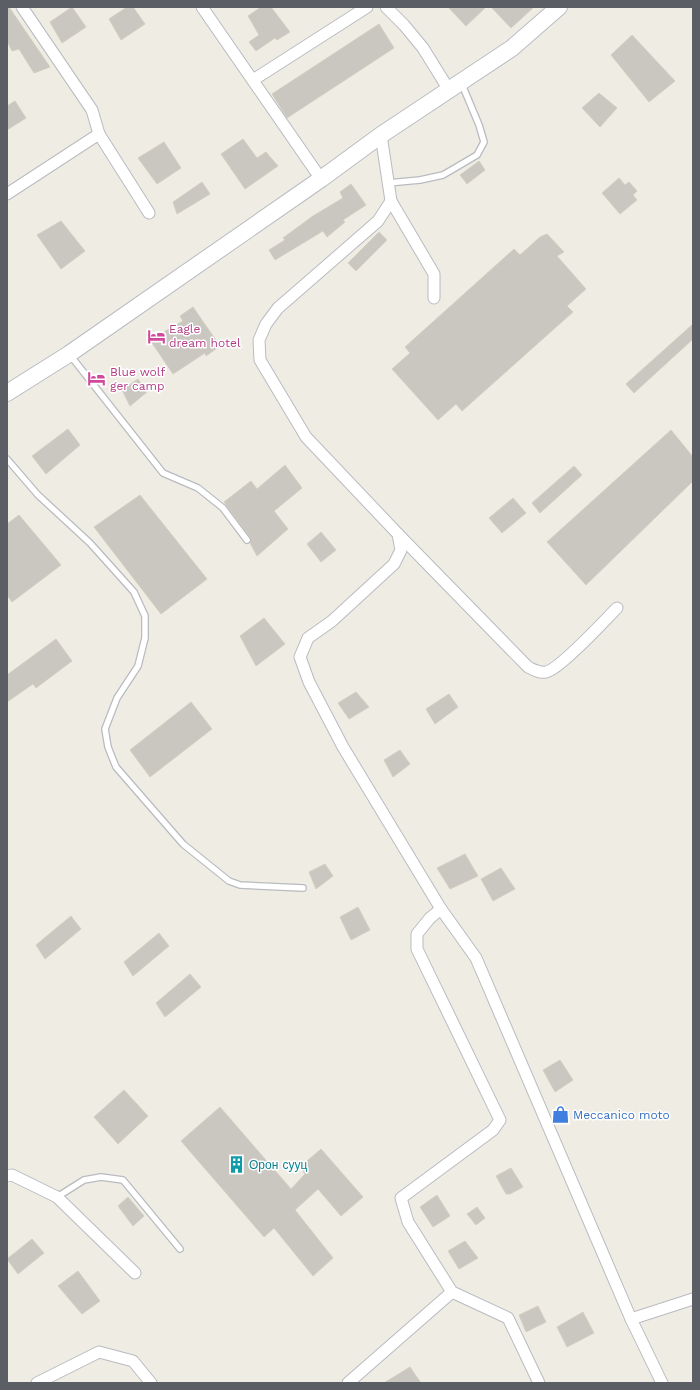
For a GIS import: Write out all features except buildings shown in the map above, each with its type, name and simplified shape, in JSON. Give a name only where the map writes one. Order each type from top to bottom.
[{"type":"main road","points":[[7,393],[69,354],[381,136],[512,48],[559,7]]},
{"type":"street","points":[[22,7],[92,110],[99,134],[149,213]]},
{"type":"street","points":[[202,7],[321,179]]},
{"type":"street","points":[[253,80],[367,7]]},
{"type":"street","points":[[386,7],[404,25],[455,86]]},
{"type":"street","points":[[7,194],[99,134]]},
{"type":"street","points":[[381,136],[391,201],[434,274],[434,298]]},
{"type":"street","points":[[391,201],[378,221],[278,308],[266,324],[259,340],[260,360],[306,437],[528,667],[535,671],[546,672],[560,665],[617,608]]},
{"type":"street","points":[[398,534],[401,550],[394,564],[332,621],[308,638],[300,657],[309,682],[344,747],[441,909],[476,958],[631,1318],[662,1383]]},
{"type":"street","points":[[441,909],[430,918],[417,934],[417,949],[500,1120],[493,1130],[401,1198],[408,1222],[452,1292],[508,1318],[539,1383]]},
{"type":"street","points":[[7,1176],[12,1174],[57,1197],[135,1273]]},
{"type":"street","points":[[348,1383],[452,1292]]},
{"type":"street","points":[[631,1318],[693,1299]]},
{"type":"street","points":[[37,1383],[99,1352],[133,1361],[151,1383]]},
{"type":"lane","points":[[388,183],[420,180],[443,175],[477,155],[484,142],[479,125],[455,86]]},
{"type":"lane","points":[[69,354],[163,473],[198,488],[222,508],[247,540]]},
{"type":"lane","points":[[7,459],[38,495],[90,543],[134,592],[145,616],[146,638],[138,666],[117,698],[105,729],[108,747],[116,767],[183,844],[229,882],[240,885],[303,888]]},
{"type":"lane","points":[[57,1197],[84,1180],[101,1176],[123,1180],[180,1249]]},
{"type":"place","name":"Eagle dream hotel","points":[[156,336]]},
{"type":"place","name":"Blue wolf ger camp","points":[[97,379]]},
{"type":"place","name":"Meccanico moto","points":[[560,1115]]},
{"type":"place","name":"Орон сууц","points":[[236,1165]]}]
